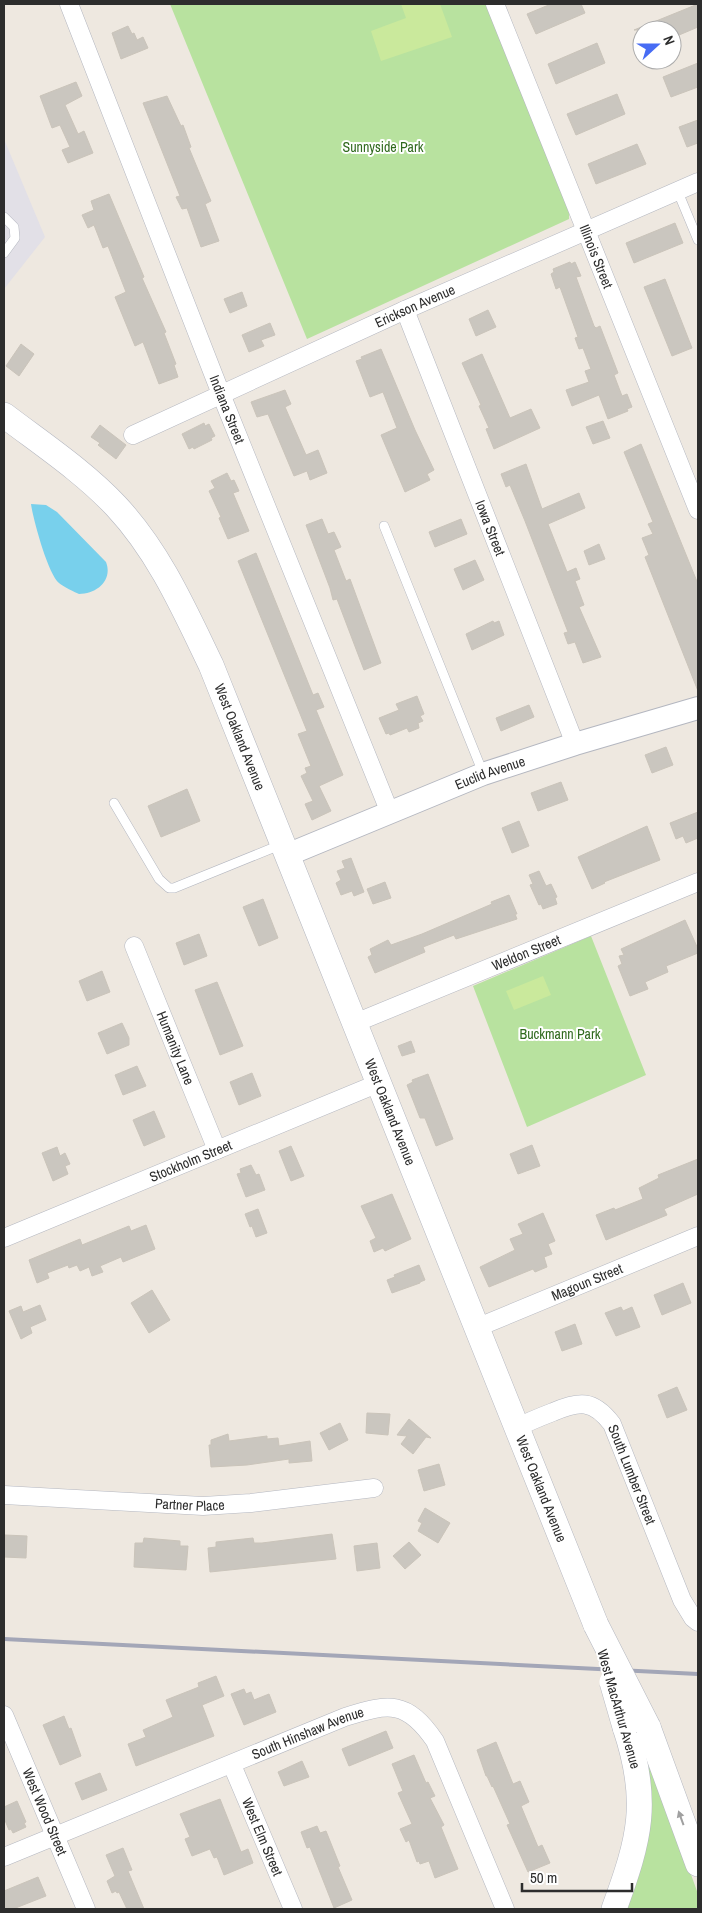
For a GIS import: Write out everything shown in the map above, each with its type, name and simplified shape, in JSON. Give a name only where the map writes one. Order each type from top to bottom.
[{"type":"main road","name":"West Oakland Avenue","points":[[4,415],[86,477],[116,506],[149,546],[177,594],[211,665],[596,1625]]},
{"type":"main road","name":"West MacArthur Avenue","points":[[596,1625],[636,1727],[634,1754],[640,1790],[639,1826],[632,1859],[614,1909]]},
{"type":"main road","points":[[636,1727],[698,1864]]},
{"type":"street","name":"Indiana Street","points":[[69,4],[221,394],[390,814]]},
{"type":"street","name":"Illinois Street","points":[[495,4],[698,510]]},
{"type":"street","name":"Erickson Avenue","points":[[133,435],[405,310],[698,182]]},
{"type":"street","name":"Iowa Street","points":[[405,310],[575,744]]},
{"type":"street","name":"Euclid Avenue","points":[[285,850],[390,814],[483,774],[575,744],[698,708]]},
{"type":"street","name":"Weldon Street","points":[[355,1023],[698,882]]},
{"type":"street","name":"Humanity Lane","points":[[134,946],[217,1150]]},
{"type":"street","name":"Stockholm Street","points":[[4,1238],[379,1083]]},
{"type":"street","name":"Magoun Street","points":[[476,1328],[698,1236]]},
{"type":"street","name":"South Lumber Street","points":[[516,1428],[573,1404],[584,1404],[595,1408],[605,1415],[612,1424],[682,1600],[693,1618],[698,1622]]},
{"type":"street","name":"Partner Place","points":[[4,1495],[203,1506],[251,1503],[374,1488]]},
{"type":"street","name":"South Hinshaw Avenue","points":[[4,1857],[345,1717],[372,1708],[394,1707],[411,1715],[425,1726],[435,1741],[505,1909]]},
{"type":"street","name":"West Wood Street","points":[[4,1715],[86,1909]]},
{"type":"street","name":"West Elm Street","points":[[232,1765],[293,1909]]},
{"type":"lane","points":[[678,192],[698,240]]},
{"type":"lane","points":[[4,217],[14,227],[15,238],[4,253]]},
{"type":"lane","points":[[384,526],[483,774]]},
{"type":"lane","points":[[114,803],[159,879],[169,888],[174,888],[285,850]]},
{"type":"shaded area","points":[[4,139],[45,237],[4,289]]},
{"type":"green space","name":"Sunnyside Park","points":[[170,4],[487,4],[569,210],[569,219],[307,339]]},
{"type":"green space","points":[[401,4],[440,4],[452,37],[381,61],[371,31],[406,18]]},
{"type":"green space","name":"Buckmann Park","points":[[591,936],[646,1075],[527,1127],[473,986]]},
{"type":"green space","points":[[543,976],[551,995],[514,1010],[506,991]]},
{"type":"green space","points":[[646,1758],[664,1799],[698,1894],[698,1909],[625,1909],[639,1871],[648,1835],[651,1798]]},
{"type":"water","points":[[31,504],[46,505],[57,512],[106,562],[107,575],[102,585],[92,592],[79,594],[61,584],[55,578],[42,546]]},
{"type":"building","points":[[551,4],[581,4],[585,13],[536,34],[527,14]]},
{"type":"building","points":[[698,4],[698,27],[682,34],[682,20],[659,20]]},
{"type":"building","points":[[128,26],[137,40],[143,37],[148,48],[121,59],[112,33]]},
{"type":"building","points":[[597,43],[605,63],[556,84],[548,64]]},
{"type":"building","points":[[698,63],[698,87],[671,97],[663,77]]},
{"type":"building","points":[[76,82],[82,96],[65,105],[78,134],[84,131],[93,153],[68,163],[62,150],[70,147],[60,125],[52,128],[40,96]]},
{"type":"building","points":[[617,94],[625,114],[576,135],[567,114]]},
{"type":"building","points":[[167,96],[181,126],[183,125],[191,147],[189,148],[211,201],[205,204],[219,241],[201,247],[187,208],[182,209],[176,197],[180,196],[143,103]]},
{"type":"building","points":[[698,120],[698,143],[687,147],[679,127]]},
{"type":"building","points":[[637,144],[646,164],[596,184],[588,164]]},
{"type":"building","points":[[109,194],[144,277],[142,278],[166,332],[164,333],[176,364],[174,365],[178,377],[159,384],[143,342],[135,346],[115,297],[126,292],[108,246],[103,248],[94,225],[88,228],[82,215],[94,210],[91,201]]},
{"type":"building","points":[[675,223],[683,243],[634,263],[626,243]]},
{"type":"building","points":[[570,262],[571,264],[575,262],[581,276],[576,277],[594,326],[596,328],[600,326],[618,373],[614,375],[622,396],[627,394],[632,407],[627,409],[628,411],[608,419],[599,395],[572,406],[566,390],[589,382],[585,371],[591,369],[583,348],[579,349],[575,338],[578,337],[560,287],[556,289],[551,274],[554,272],[553,269]]},
{"type":"building","points":[[665,279],[692,348],[672,356],[644,287]]},
{"type":"building","points":[[242,292],[247,306],[230,313],[224,299]]},
{"type":"building","points":[[488,310],[496,327],[476,336],[469,319]]},
{"type":"building","points":[[270,323],[275,335],[261,340],[264,346],[249,352],[242,335]]},
{"type":"building","points":[[21,344],[34,354],[19,376],[6,366]]},
{"type":"building","points":[[381,349],[434,470],[427,474],[430,480],[405,492],[381,435],[397,428],[383,392],[370,397],[356,361]]},
{"type":"building","points":[[482,354],[510,418],[531,409],[540,428],[494,449],[486,429],[489,428],[479,406],[481,405],[462,363]]},
{"type":"building","points":[[285,390],[291,404],[285,407],[306,455],[318,450],[327,473],[310,480],[307,471],[294,476],[268,414],[257,417],[251,402]]},
{"type":"building","points":[[603,421],[610,438],[593,444],[586,427]]},
{"type":"building","points":[[204,423],[205,426],[209,424],[215,436],[211,438],[212,440],[194,449],[193,447],[189,449],[182,434]]},
{"type":"building","points":[[100,425],[126,445],[116,459],[91,437]]},
{"type":"building","points":[[641,444],[698,584],[698,691],[645,557],[649,555],[642,538],[653,534],[648,524],[653,522],[624,452]]},
{"type":"building","points":[[526,464],[542,509],[579,493],[585,508],[548,524],[567,572],[576,568],[580,579],[575,581],[584,605],[579,607],[601,657],[583,663],[575,642],[568,644],[564,633],[568,632],[525,521],[510,485],[506,487],[501,474]]},
{"type":"building","points":[[227,473],[231,481],[234,480],[239,491],[233,493],[249,531],[228,539],[219,518],[221,517],[209,491],[215,488],[211,481]]},
{"type":"building","points":[[322,519],[328,534],[334,532],[341,547],[334,550],[346,581],[350,579],[381,663],[364,670],[337,599],[333,600],[306,525]]},
{"type":"building","points":[[461,519],[467,534],[435,547],[429,532]]},
{"type":"building","points":[[599,544],[605,559],[589,565],[584,551]]},
{"type":"building","points":[[256,553],[313,695],[318,693],[324,707],[316,710],[343,775],[319,786],[331,811],[312,820],[305,804],[313,801],[301,776],[307,773],[305,768],[311,766],[298,734],[307,731],[238,561]]},
{"type":"building","points":[[475,560],[484,580],[463,590],[454,569]]},
{"type":"building","points":[[493,621],[494,623],[499,621],[504,635],[472,650],[466,634]]},
{"type":"building","points":[[417,696],[424,714],[420,716],[423,721],[418,723],[419,728],[409,732],[407,728],[390,735],[389,733],[386,734],[379,718],[399,710],[396,704]]},
{"type":"building","points":[[529,705],[534,717],[501,731],[496,718]]},
{"type":"building","points":[[666,747],[673,765],[652,773],[645,755]]},
{"type":"building","points":[[561,782],[568,800],[538,811],[531,793]]},
{"type":"building","points":[[187,789],[200,821],[161,837],[148,806]]},
{"type":"building","points":[[698,812],[698,838],[686,843],[683,836],[676,839],[670,823]]},
{"type":"building","points":[[519,821],[529,846],[512,853],[502,828]]},
{"type":"building","points":[[647,826],[660,860],[604,882],[592,889],[578,857]]},
{"type":"building","points":[[351,858],[364,892],[354,896],[352,891],[341,895],[336,883],[341,880],[337,871],[345,868],[342,861]]},
{"type":"building","points":[[539,871],[546,886],[551,884],[557,897],[555,898],[557,904],[543,909],[541,904],[539,905],[530,885],[533,884],[529,875]]},
{"type":"building","points":[[385,882],[391,898],[373,904],[367,889]]},
{"type":"building","points":[[509,895],[517,914],[515,914],[517,919],[456,939],[454,935],[423,947],[425,952],[375,973],[368,957],[372,955],[370,949],[388,940],[391,945],[422,934]]},
{"type":"building","points":[[263,899],[278,938],[259,946],[243,907]]},
{"type":"building","points":[[685,920],[698,953],[666,966],[668,972],[645,982],[648,989],[630,996],[618,966],[622,964],[619,956],[624,955],[621,949]]},
{"type":"building","points":[[199,934],[207,956],[184,965],[176,943]]},
{"type":"building","points":[[102,971],[110,992],[87,1001],[79,981]]},
{"type":"building","points":[[217,982],[243,1046],[220,1055],[195,990]]},
{"type":"building","points":[[122,1023],[129,1038],[129,1045],[107,1054],[98,1033]]},
{"type":"building","points":[[411,1041],[415,1052],[402,1056],[398,1046]]},
{"type":"building","points":[[137,1066],[146,1086],[123,1095],[115,1075]]},
{"type":"building","points":[[252,1073],[261,1096],[239,1105],[230,1082]]},
{"type":"building","points":[[428,1074],[453,1139],[436,1146],[425,1118],[420,1118],[407,1085],[413,1082],[412,1080]]},
{"type":"building","points":[[154,1111],[165,1137],[144,1146],[133,1120]]},
{"type":"building","points":[[532,1145],[540,1166],[518,1174],[510,1154]]},
{"type":"building","points":[[291,1146],[304,1176],[291,1181],[279,1151]]},
{"type":"building","points":[[57,1147],[60,1156],[65,1153],[70,1164],[65,1166],[68,1174],[53,1181],[42,1153]]},
{"type":"building","points":[[698,1159],[698,1194],[664,1209],[667,1215],[606,1240],[596,1215],[643,1199],[639,1188],[659,1178],[658,1175]]},
{"type":"building","points":[[251,1165],[256,1175],[259,1174],[265,1190],[246,1197],[237,1174],[241,1173],[240,1169]]},
{"type":"building","points":[[392,1194],[411,1239],[385,1251],[383,1248],[374,1252],[370,1241],[376,1238],[361,1206]]},
{"type":"building","points":[[258,1209],[267,1233],[256,1237],[245,1214]]},
{"type":"building","points":[[543,1213],[555,1241],[548,1244],[552,1254],[544,1257],[547,1267],[535,1272],[533,1269],[489,1287],[480,1267],[515,1250],[510,1239],[523,1234],[518,1224]]},
{"type":"building","points":[[146,1225],[155,1249],[123,1262],[121,1257],[100,1266],[103,1272],[92,1276],[89,1267],[80,1271],[77,1265],[69,1268],[68,1265],[47,1273],[49,1278],[37,1283],[29,1260],[80,1239],[82,1245],[129,1226],[131,1231]]},
{"type":"building","points":[[419,1265],[425,1280],[392,1293],[387,1280],[395,1277],[394,1275]]},
{"type":"building","points":[[683,1283],[691,1303],[662,1315],[654,1295]]},
{"type":"building","points":[[152,1290],[170,1320],[149,1333],[131,1303]]},
{"type":"building","points":[[40,1305],[46,1320],[30,1327],[32,1333],[21,1339],[9,1311],[21,1306],[23,1312]]},
{"type":"building","points":[[621,1307],[623,1311],[632,1307],[640,1327],[616,1336],[605,1313]]},
{"type":"building","points":[[575,1324],[582,1344],[562,1351],[555,1332]]},
{"type":"building","points":[[677,1387],[687,1410],[667,1418],[658,1395]]},
{"type":"building","points":[[367,1413],[390,1414],[388,1435],[366,1433]]},
{"type":"building","points":[[409,1419],[431,1438],[426,1437],[413,1454],[401,1444],[407,1436],[397,1435]]},
{"type":"building","points":[[340,1423],[348,1440],[329,1450],[320,1433]]},
{"type":"building","points":[[228,1434],[229,1441],[267,1436],[267,1439],[278,1438],[279,1446],[310,1441],[312,1461],[289,1463],[289,1459],[247,1465],[211,1467],[209,1445],[211,1445],[211,1440]]},
{"type":"building","points":[[439,1464],[445,1485],[424,1491],[418,1470]]},
{"type":"building","points":[[425,1508],[450,1523],[438,1543],[418,1531],[422,1523],[418,1521]]},
{"type":"building","points":[[332,1534],[336,1559],[210,1572],[208,1548],[216,1547],[216,1542],[253,1538],[254,1543],[262,1543]]},
{"type":"building","points":[[5,1535],[27,1536],[26,1558],[4,1557]]},
{"type":"building","points":[[144,1538],[180,1541],[180,1546],[188,1546],[186,1570],[134,1567],[135,1543],[143,1543]]},
{"type":"building","points":[[409,1542],[421,1555],[405,1569],[393,1556]]},
{"type":"building","points":[[377,1543],[380,1568],[357,1571],[354,1546]]},
{"type":"building","points":[[216,1676],[224,1696],[202,1705],[214,1736],[136,1766],[128,1744],[146,1737],[143,1730],[173,1717],[166,1700],[199,1687],[198,1683]]},
{"type":"building","points":[[244,1689],[246,1694],[251,1692],[254,1700],[269,1694],[276,1712],[244,1725],[231,1694]]},
{"type":"building","points":[[64,1716],[69,1729],[71,1728],[81,1756],[60,1765],[43,1725]]},
{"type":"building","points":[[386,1731],[393,1748],[349,1766],[342,1749]]},
{"type":"building","points":[[496,1742],[513,1784],[520,1781],[529,1802],[521,1806],[538,1847],[542,1845],[550,1863],[528,1872],[507,1825],[510,1824],[493,1786],[486,1776],[477,1750]]},
{"type":"building","points":[[414,1755],[426,1783],[428,1782],[435,1796],[430,1798],[444,1825],[441,1827],[458,1869],[435,1878],[429,1861],[420,1864],[419,1861],[417,1862],[409,1840],[406,1842],[400,1829],[412,1824],[398,1793],[403,1791],[392,1764]]},
{"type":"building","points":[[302,1761],[309,1777],[284,1786],[278,1772]]},
{"type":"building","points":[[100,1773],[107,1790],[82,1800],[75,1783]]},
{"type":"building","points":[[220,1799],[241,1852],[248,1849],[253,1863],[224,1875],[217,1857],[214,1858],[210,1849],[192,1856],[185,1839],[190,1837],[180,1814]]},
{"type":"building","points":[[17,1801],[26,1822],[24,1823],[26,1827],[13,1833],[11,1829],[9,1830],[4,1818],[4,1807]]},
{"type":"building","points":[[317,1826],[320,1833],[326,1831],[352,1900],[334,1908],[310,1847],[307,1848],[301,1832]]},
{"type":"building","points":[[123,1848],[132,1870],[128,1871],[144,1909],[127,1909],[119,1892],[112,1893],[107,1881],[115,1876],[106,1855]]},
{"type":"building","points":[[38,1877],[46,1896],[13,1909],[4,1909],[4,1891]]},
{"type":"railway","points":[[4,1639],[698,1674]]}]
